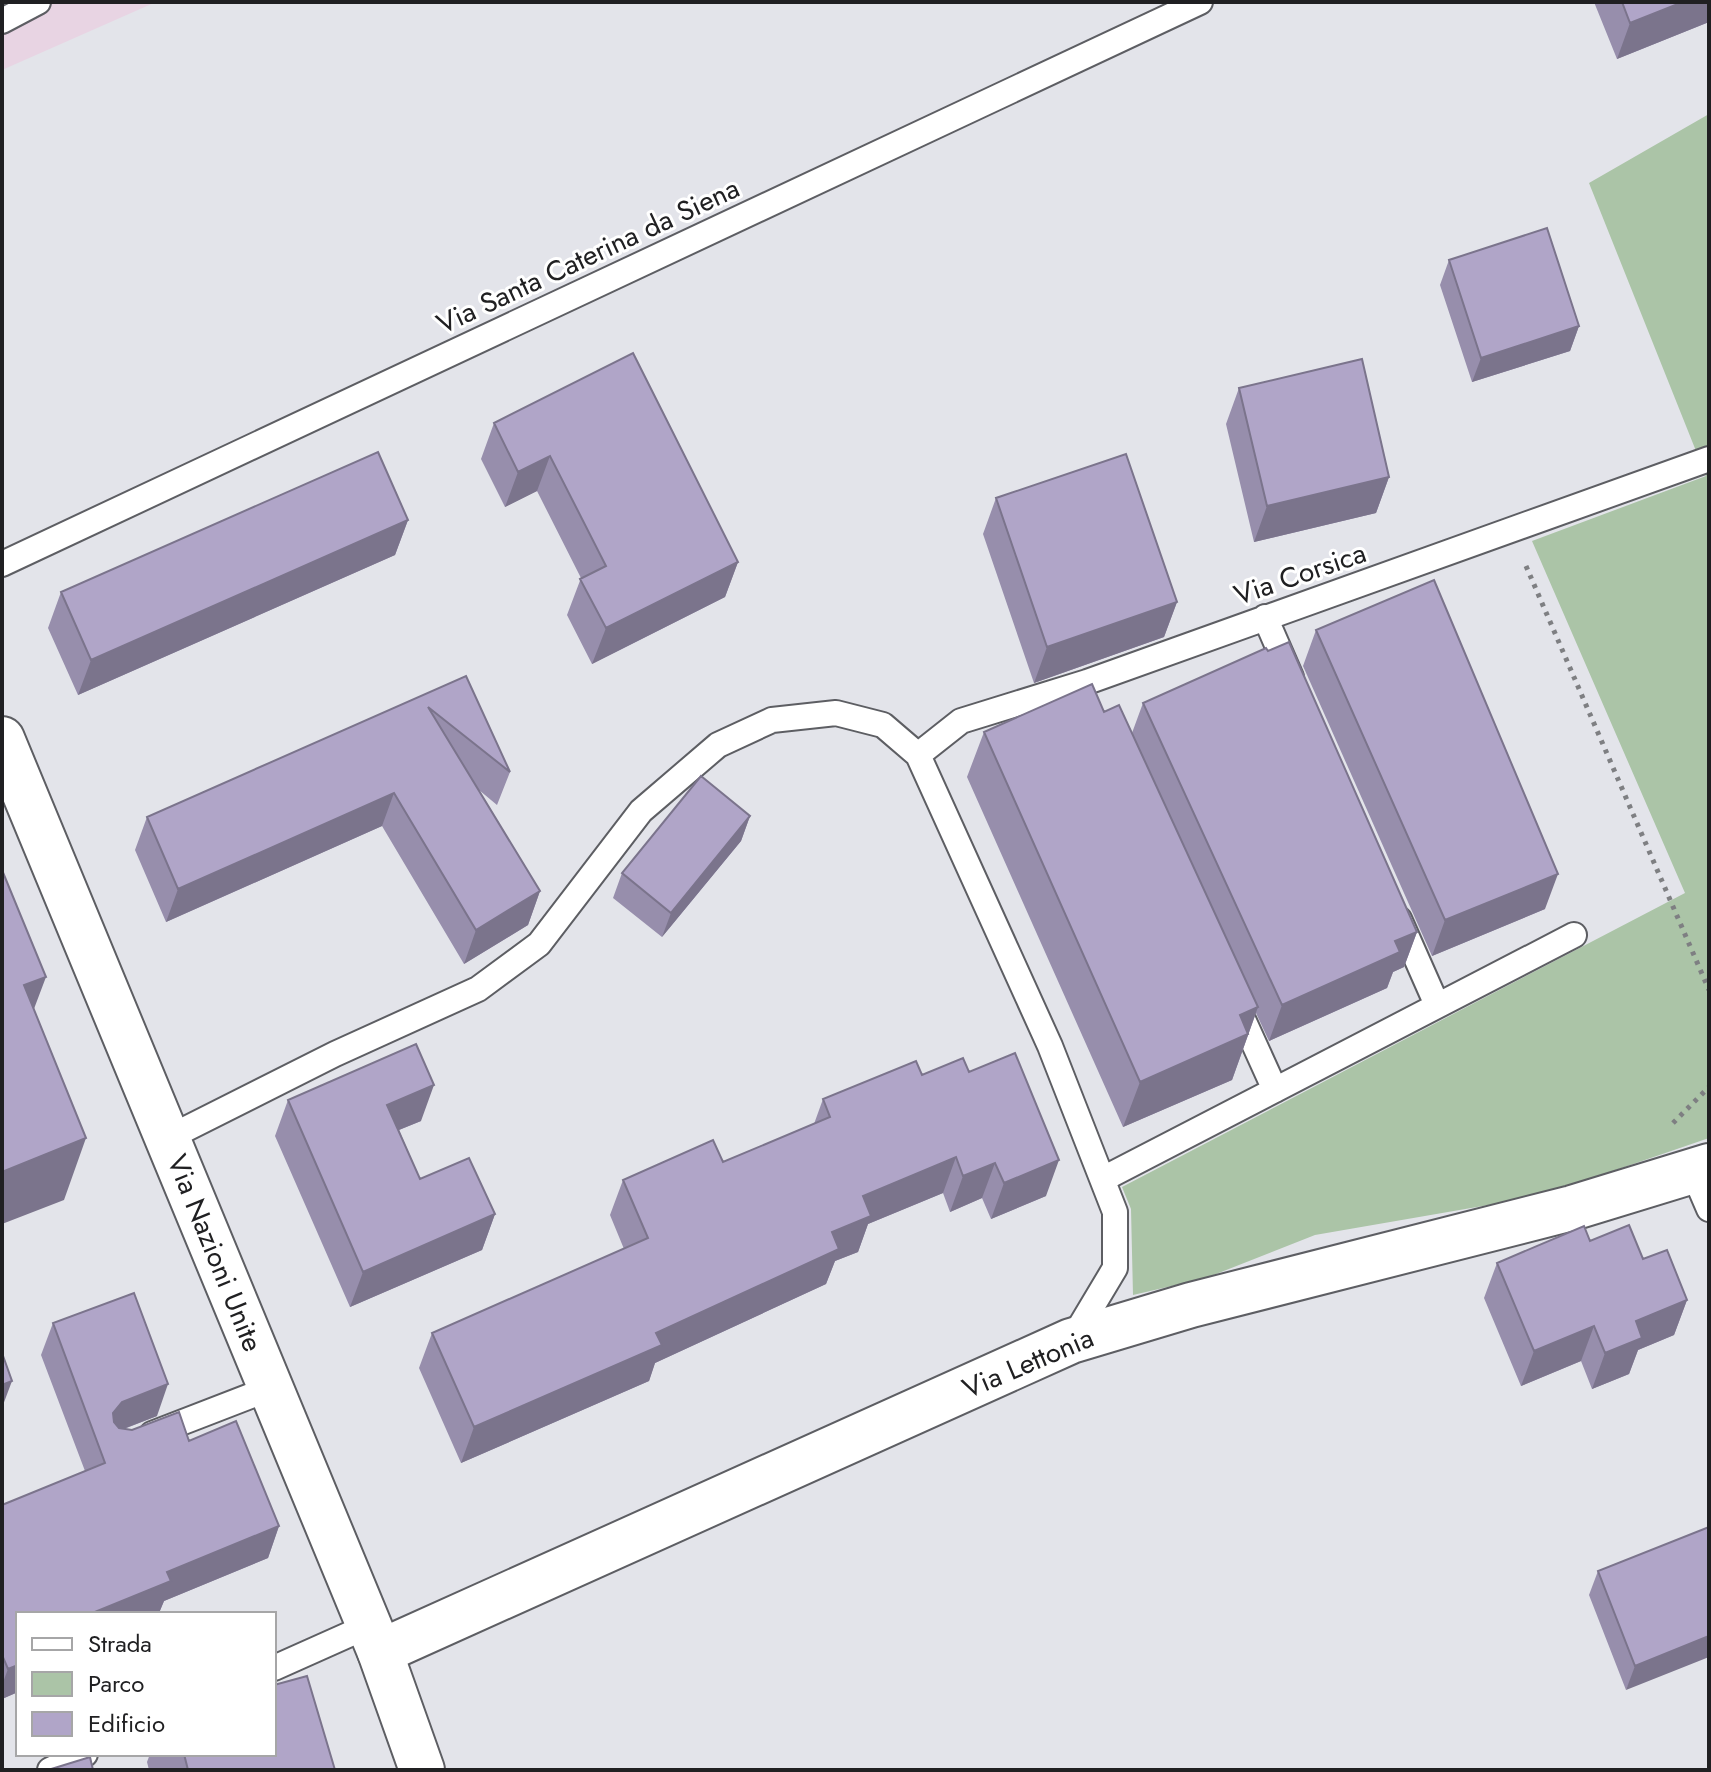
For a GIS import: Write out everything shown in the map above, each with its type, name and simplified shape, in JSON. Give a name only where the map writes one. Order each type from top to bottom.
[{"type":"street","name":"Via Nazioni Unite","points":[[2,739],[374,1639],[422,1770]]},
{"type":"street","name":"Via Lettonia","points":[[374,1639],[1071,1341],[1191,1305],[1572,1208],[1704,1182]]},
{"type":"lane","points":[[2,21],[38,2]]},
{"type":"lane","name":"Via Santa Caterina da Siena","points":[[2,564],[1200,2]]},
{"type":"lane","name":"Via Corsica","points":[[918,755],[961,721],[1087,682],[1709,459]]},
{"type":"lane","points":[[1265,617],[1303,703]]},
{"type":"lane","points":[[1087,682],[1100,710]]},
{"type":"lane","points":[[168,1138],[335,1054],[478,989],[539,944],[641,811],[718,745],[772,720],[836,713],[883,725],[918,755],[1050,1046],[1103,1179],[1115,1212],[1115,1268],[1071,1341]]},
{"type":"lane","points":[[1386,890],[1437,1005]]},
{"type":"lane","points":[[1103,1179],[1574,935]]},
{"type":"lane","points":[[1223,977],[1275,1090]]},
{"type":"lane","points":[[130,1442],[271,1388]]},
{"type":"lane","points":[[276,1667],[374,1639]]},
{"type":"lane","points":[[50,1770],[81,1756]]},
{"type":"path","points":[[1511,532],[1709,990]]},
{"type":"shaded area","points":[[2,2],[156,2],[2,70]]},
{"type":"green space","points":[[1709,114],[1709,1138],[1540,1196],[1315,1235],[1206,1278],[1133,1295],[1131,1209],[1122,1187],[1685,893],[1532,541],[1706,476],[1589,183]]},
{"type":"building","points":[[1622,2],[1683,2],[1630,23]]},
{"type":"building","points":[[1547,228],[1579,326],[1481,358],[1449,260]]},
{"type":"building","points":[[633,353],[738,562],[606,628],[580,579],[606,566],[550,456],[518,472],[494,423]]},
{"type":"building","points":[[1362,359],[1389,477],[1267,506],[1239,388]]},
{"type":"building","points":[[378,452],[408,520],[91,660],[61,592]]},
{"type":"building","points":[[1126,454],[1177,602],[1047,647],[996,498]]},
{"type":"building","points":[[1434,580],[1558,874],[1445,920],[1316,630]]},
{"type":"building","points":[[1289,642],[1417,932],[1395,941],[1400,952],[1282,1005],[1143,703],[1266,648],[1268,651]]},
{"type":"building","points":[[466,676],[510,772],[428,707],[540,891],[476,930],[394,793],[178,889],[147,817]]},
{"type":"building","points":[[1092,684],[1104,712],[1119,705],[1258,1007],[1240,1015],[1248,1034],[1140,1082],[984,732]]},
{"type":"building","points":[[701,776],[750,816],[671,913],[622,873]]},
{"type":"building","points":[[2,870],[46,977],[24,985],[86,1138],[2,1172]]},
{"type":"building","points":[[416,1044],[434,1085],[387,1105],[420,1179],[469,1158],[495,1214],[363,1272],[288,1100]]},
{"type":"building","points":[[1015,1053],[1059,1160],[1004,1183],[995,1163],[963,1176],[956,1157],[863,1196],[871,1216],[832,1232],[839,1249],[656,1333],[662,1345],[474,1427],[432,1333],[648,1238],[623,1180],[713,1140],[723,1162],[830,1117],[823,1099],[916,1061],[922,1075],[963,1058],[969,1072]]},
{"type":"building","points":[[1629,1225],[1643,1259],[1667,1250],[1687,1300],[1636,1321],[1642,1338],[1605,1353],[1594,1326],[1534,1351],[1497,1263],[1584,1226],[1590,1241]]},
{"type":"building","points":[[134,1293],[168,1384],[122,1402],[113,1413],[114,1422],[119,1428],[132,1430],[179,1412],[189,1441],[236,1421],[279,1526],[167,1572],[171,1581],[95,1612],[16,1612],[16,1666],[8,1669],[2,1655],[2,1505],[105,1463],[53,1323]]},
{"type":"building","points":[[2,1353],[12,1381],[2,1385]]},
{"type":"building","points":[[1709,1527],[1709,1636],[1635,1666],[1598,1571]]},
{"type":"building","points":[[307,1676],[335,1770],[188,1770],[184,1756],[276,1756],[276,1684]]},
{"type":"building","points":[[90,1757],[93,1770],[48,1770]]}]
